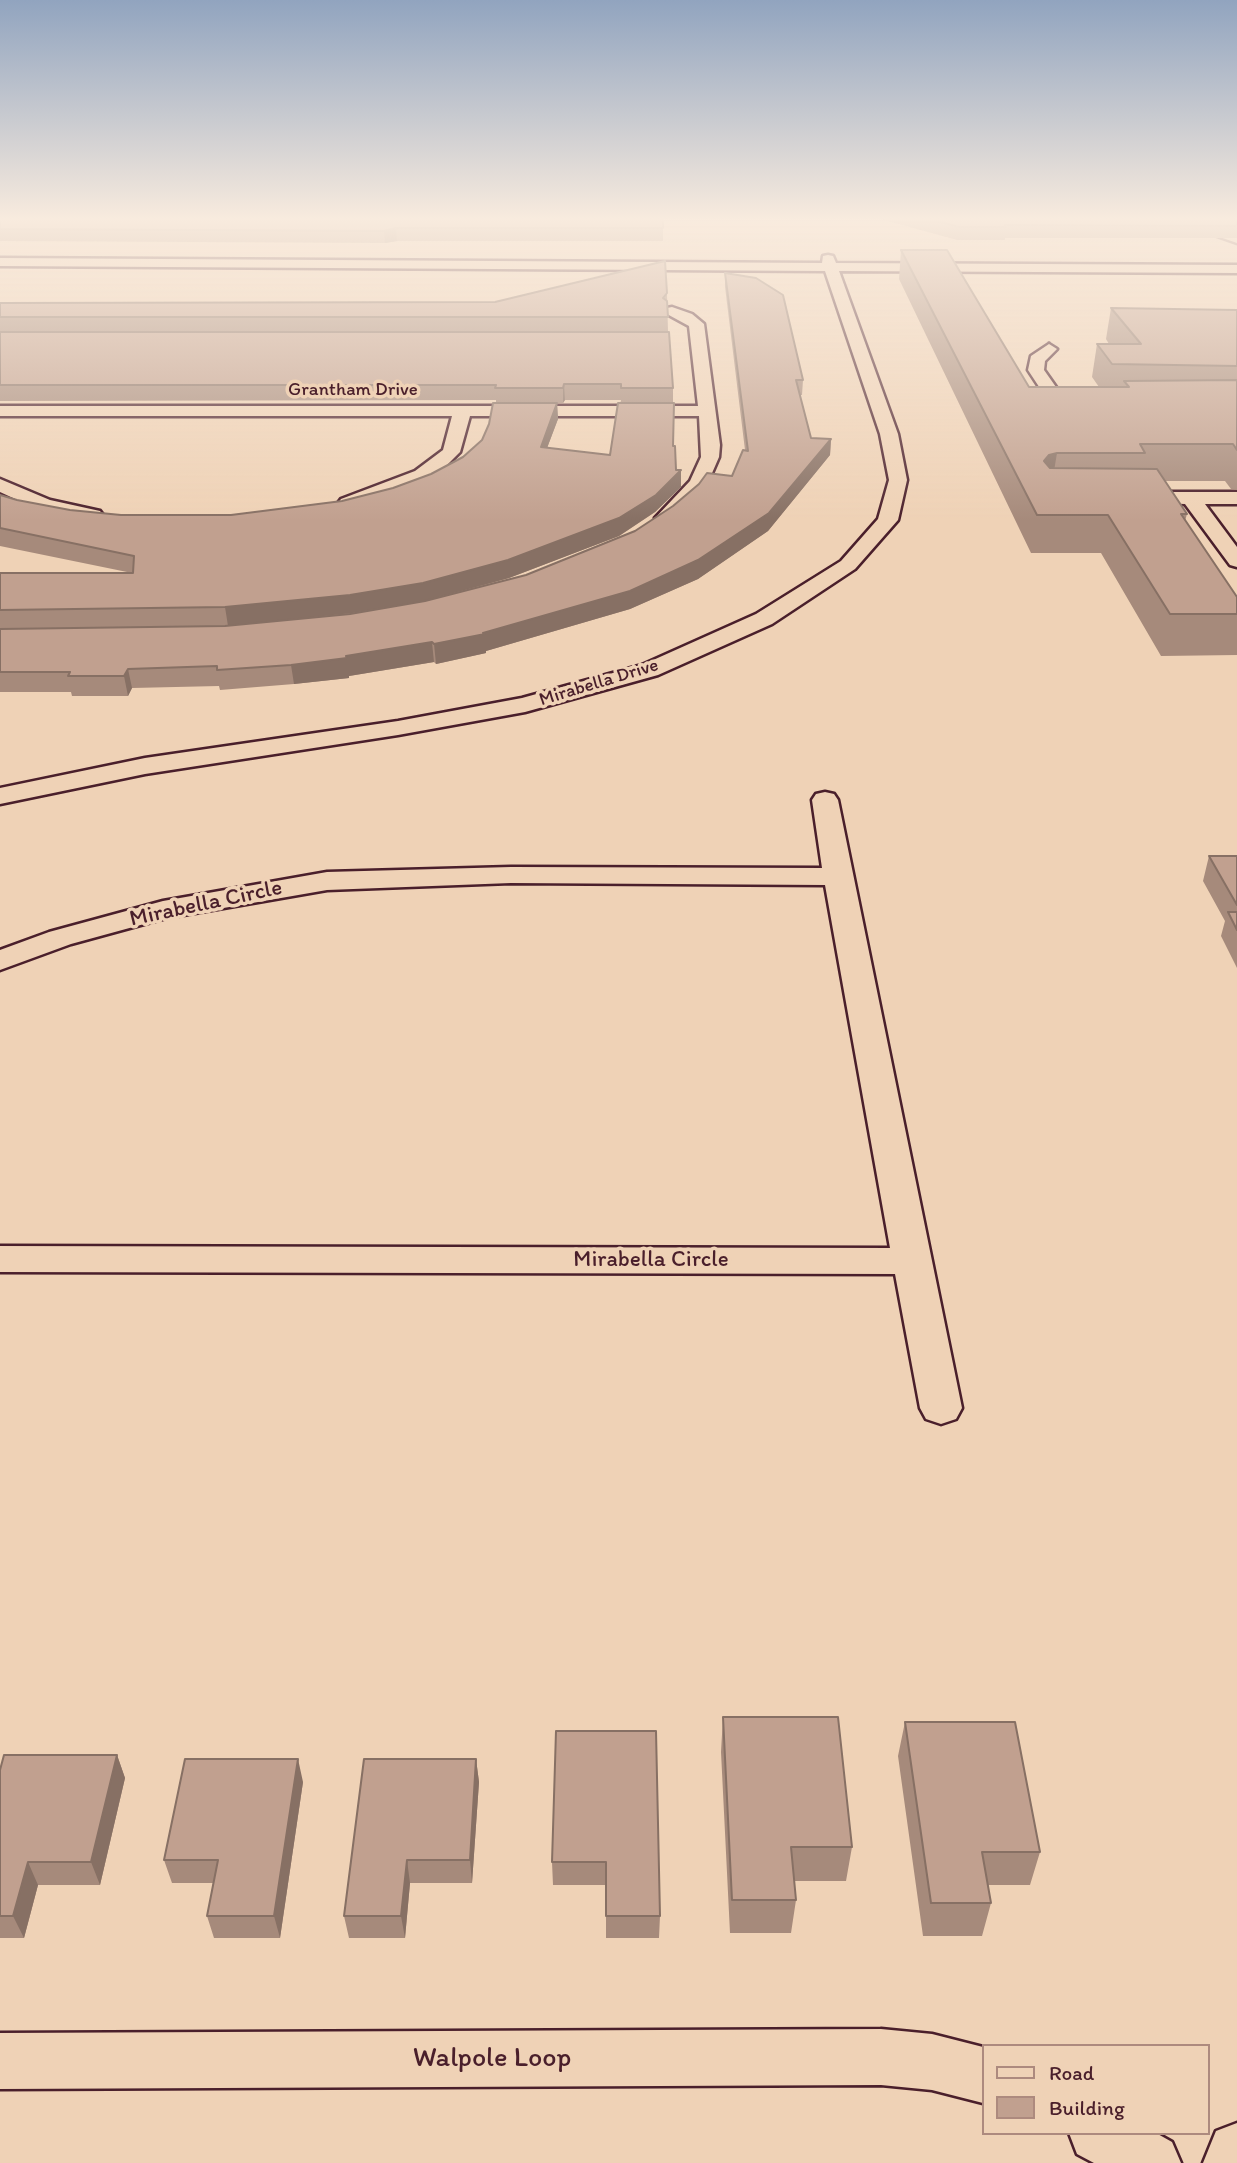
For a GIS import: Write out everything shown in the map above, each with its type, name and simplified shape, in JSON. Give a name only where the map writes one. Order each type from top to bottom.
[{"type":"street","points":[[647,530],[690,495],[705,470],[711,445],[707,411],[691,339],[696,324],[690,319]]},
{"type":"street","name":"Mirabella Drive","points":[[0,796],[145,766],[398,728],[525,705],[650,670],[764,619],[848,565],[888,520],[898,480],[889,434],[849,319]]},
{"type":"street","points":[[1049,349],[1042,353],[1035,364],[1053,397],[1066,405],[1103,407]]},
{"type":"street","points":[[0,432],[8,411]]},
{"type":"street","name":"Grantham Drive","points":[[8,411],[707,411]]},
{"type":"street","points":[[334,507],[391,488],[422,475],[436,465],[451,452],[462,411]]},
{"type":"street","points":[[0,485],[44,505],[110,517]]},
{"type":"street","points":[[1107,498],[1237,498]]},
{"type":"street","points":[[1191,498],[1237,561]]},
{"type":"street","points":[[825,800],[941,1408]]},
{"type":"street","name":"Mirabella Circle","points":[[0,961],[60,938],[163,910],[327,881],[511,875],[838,877]]},
{"type":"street","name":"Mirabella Circle","points":[[0,1259],[911,1261]]},
{"type":"street","name":"Walpole Loop","points":[[0,2061],[881,2057],[932,2062],[982,2075]]},
{"type":"street","points":[[1102,2135],[1151,2163]]},
{"type":"street","points":[[1233,2163],[1237,2152]]},
{"type":"building","points":[[731,319],[789,319],[803,380],[796,380],[811,438],[831,439],[769,513],[698,560],[630,591],[483,633],[485,634],[346,656],[347,658],[217,670],[217,666],[128,669],[124,676],[68,676],[70,672],[0,672],[0,629],[225,626],[350,614],[425,601],[526,575],[635,531],[673,506],[699,484],[707,473],[732,476],[743,450],[748,451]]},
{"type":"building","points":[[936,319],[988,319],[1029,387],[1129,387],[1124,381],[1237,380],[1237,450],[1233,444],[1140,444],[1145,453],[1057,453],[1049,455],[1044,461],[1050,468],[1157,469],[1187,514],[1181,514],[1237,597],[1237,614],[1170,614],[1108,515],[1037,515]]},
{"type":"building","points":[[1120,319],[1237,319],[1237,366],[1112,364],[1097,344],[1141,344]]},
{"type":"building","points":[[0,332],[669,332],[673,388],[621,388],[621,384],[564,384],[563,388],[495,388],[496,385],[0,385]]},
{"type":"building","points":[[493,403],[557,403],[541,447],[610,455],[618,403],[674,403],[673,446],[676,470],[681,470],[656,495],[619,518],[508,560],[423,583],[350,595],[225,607],[0,610],[0,573],[133,573],[134,556],[0,528],[0,495],[70,510],[121,515],[231,515],[342,501],[393,488],[431,474],[463,457],[482,440],[489,424]]},
{"type":"building","points":[[1209,856],[1237,856],[1237,905]]},
{"type":"building","points":[[1228,912],[1237,912],[1237,930]]},
{"type":"building","points":[[723,1717],[838,1717],[852,1847],[791,1847],[796,1900],[732,1900]]},
{"type":"building","points":[[905,1722],[1015,1722],[1040,1852],[982,1852],[991,1903],[931,1903]]},
{"type":"building","points":[[556,1731],[656,1731],[660,1916],[606,1916],[606,1862],[552,1862]]},
{"type":"building","points":[[4,1755],[117,1755],[91,1862],[28,1862],[13,1916],[0,1916],[0,1770]]},
{"type":"building","points":[[185,1759],[298,1759],[274,1916],[207,1916],[218,1860],[164,1860]]},
{"type":"building","points":[[364,1759],[476,1759],[470,1860],[407,1860],[401,1916],[344,1916]]}]
